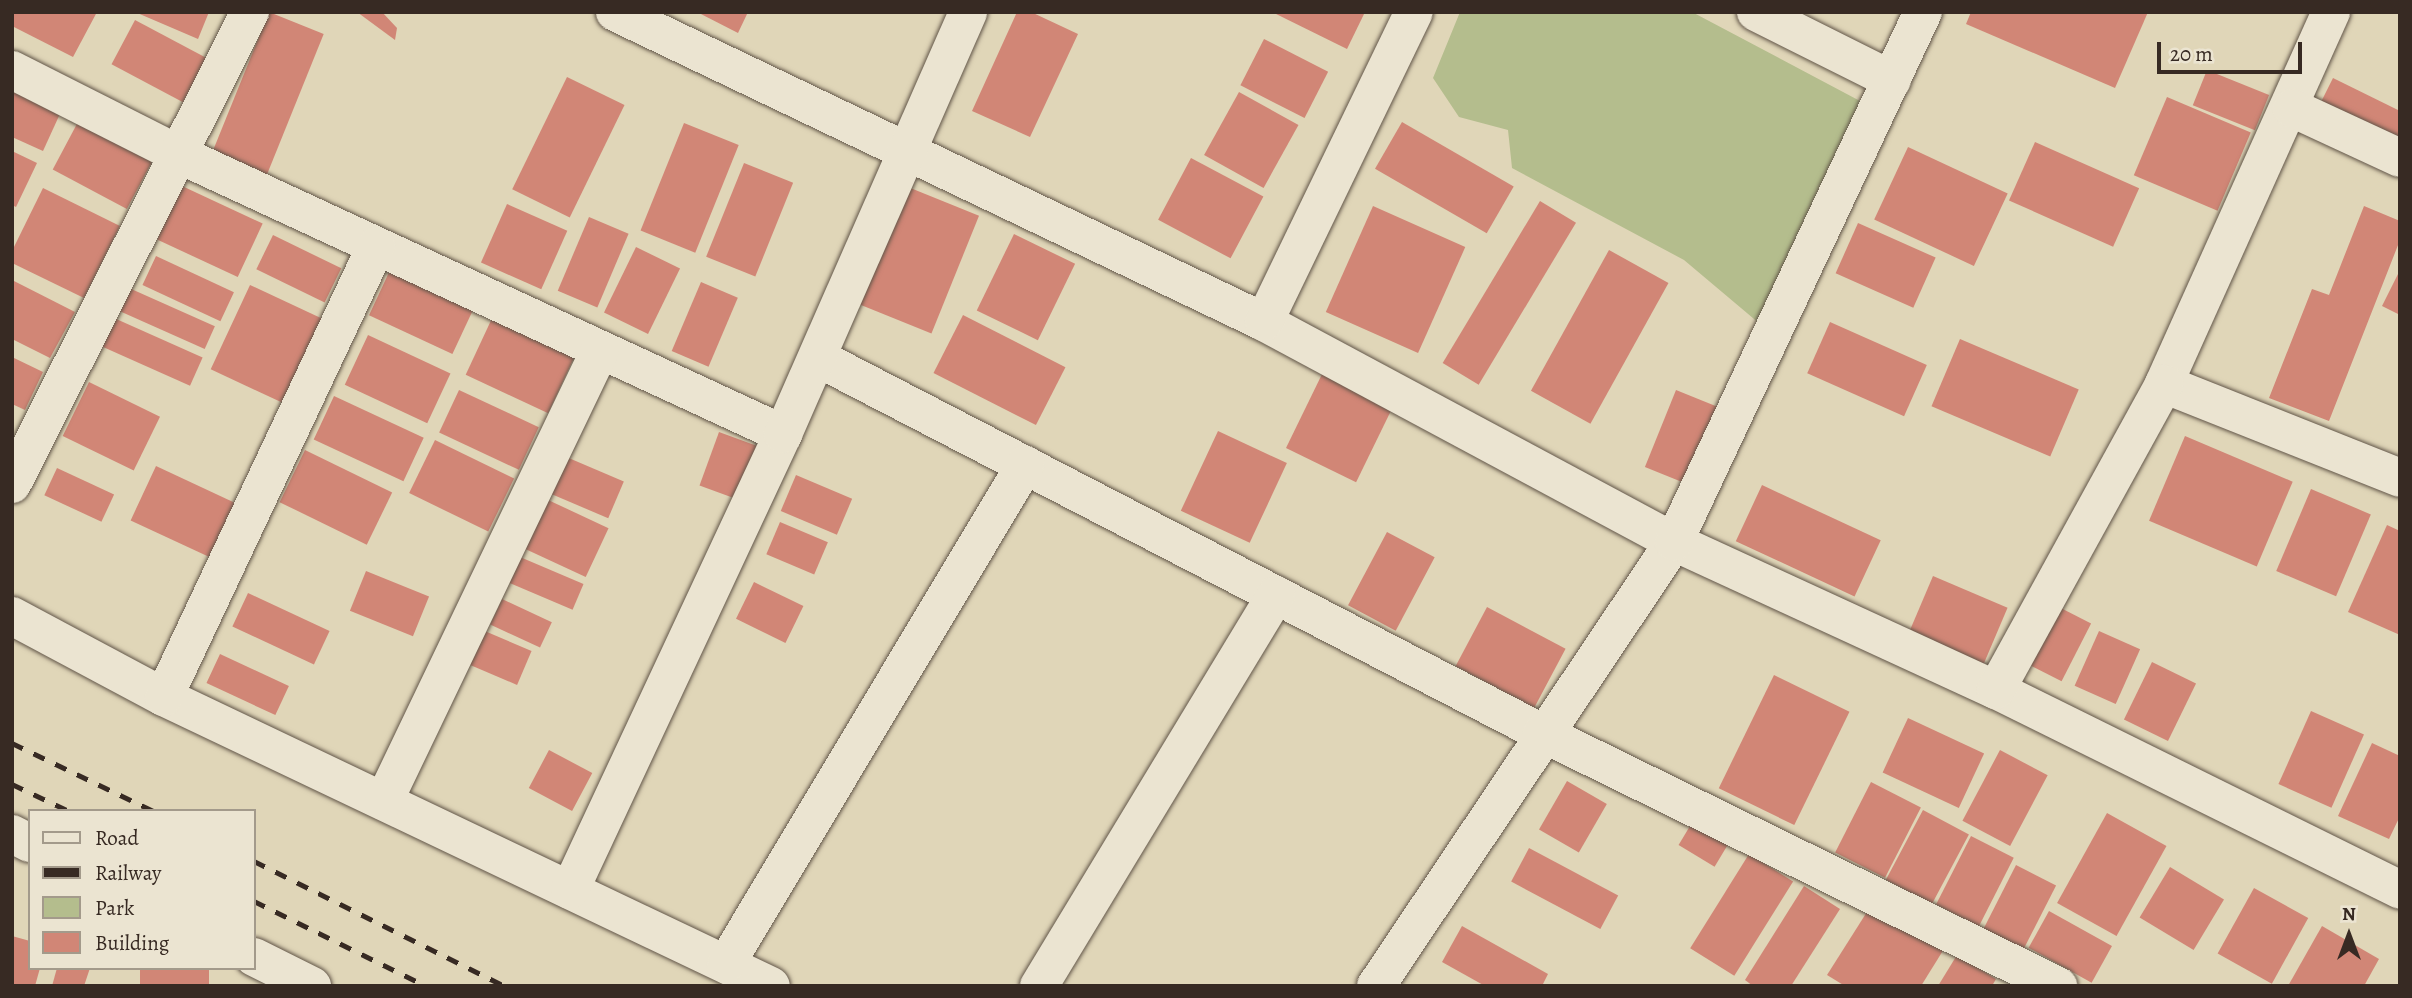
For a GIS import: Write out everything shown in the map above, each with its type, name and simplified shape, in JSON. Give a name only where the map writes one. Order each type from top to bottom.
[{"type":"street","points":[[12,484],[250,12]]},
{"type":"street","points":[[615,12],[1264,322],[1674,542],[1996,690],[2400,890]]},
{"type":"street","points":[[570,890],[818,358],[904,150],[968,12]]},
{"type":"street","points":[[1264,322],[1414,12]]},
{"type":"street","points":[[1756,12],[1892,80]]},
{"type":"street","points":[[1376,986],[1542,733],[1674,542],[1923,12]]},
{"type":"street","points":[[1996,690],[2164,384],[2292,108],[2332,12]]},
{"type":"street","points":[[12,71],[178,154],[783,434]]},
{"type":"street","points":[[2292,108],[2400,158]]},
{"type":"street","points":[[164,697],[376,246]]},
{"type":"street","points":[[384,801],[600,351]]},
{"type":"street","points":[[818,358],[1542,733],[2057,986]]},
{"type":"street","points":[[2164,384],[2400,478]]},
{"type":"street","points":[[726,964],[1025,465]]},
{"type":"street","points":[[1039,986],[1276,595]]},
{"type":"street","points":[[12,616],[164,697],[771,986]]},
{"type":"street","points":[[12,834],[28,842]]},
{"type":"street","points":[[259,969],[312,986]]},
{"type":"green space","points":[[1460,12],[1692,12],[1860,101],[1760,324],[1684,260],[1512,168],[1508,130],[1459,117],[1433,78]]},
{"type":"building","points":[[12,12],[97,12],[73,57],[12,26]]},
{"type":"building","points":[[135,12],[209,12],[198,39]]},
{"type":"building","points":[[269,12],[324,34],[265,180],[210,158]]},
{"type":"building","points":[[357,12],[382,12],[397,28],[395,40]]},
{"type":"building","points":[[697,12],[748,12],[738,33]]},
{"type":"building","points":[[1017,12],[1031,12],[1078,34],[1030,137],[972,111]]},
{"type":"building","points":[[1272,12],[1365,12],[1347,49]]},
{"type":"building","points":[[1971,12],[2148,12],[2115,88],[1966,24]]},
{"type":"building","points":[[135,20],[207,58],[183,102],[112,64]]},
{"type":"building","points":[[1264,39],[1328,72],[1305,118],[1240,85]]},
{"type":"building","points":[[2207,70],[2269,95],[2255,130],[2193,105]]},
{"type":"building","points":[[567,77],[625,105],[570,217],[512,189]]},
{"type":"building","points":[[2333,78],[2400,111],[2400,148],[2318,108]]},
{"type":"building","points":[[12,82],[64,105],[43,151],[12,137]]},
{"type":"building","points":[[1239,92],[1298,125],[1264,188],[1204,155]]},
{"type":"building","points":[[2167,97],[2251,133],[2218,211],[2134,175]]},
{"type":"building","points":[[79,120],[153,159],[127,209],[53,169]]},
{"type":"building","points":[[1402,122],[1514,186],[1487,233],[1375,169]]},
{"type":"building","points":[[684,123],[739,145],[695,253],[641,231]]},
{"type":"building","points":[[2035,142],[2139,188],[2113,247],[2009,200]]},
{"type":"building","points":[[1908,147],[2008,193],[1974,266],[1874,220]]},
{"type":"building","points":[[12,151],[37,163],[16,207],[12,205]]},
{"type":"building","points":[[1191,158],[1263,196],[1231,258],[1158,220]]},
{"type":"building","points":[[744,163],[793,183],[755,276],[706,257]]},
{"type":"building","points":[[903,185],[979,216],[931,333],[855,303]]},
{"type":"building","points":[[182,186],[263,224],[238,277],[157,239]]},
{"type":"building","points":[[43,188],[120,226],[84,298],[12,263],[12,251]]},
{"type":"building","points":[[1540,201],[1576,223],[1479,385],[1443,363]]},
{"type":"building","points":[[507,204],[567,231],[541,289],[481,262]]},
{"type":"building","points":[[1373,206],[1465,247],[1418,353],[1326,312]]},
{"type":"building","points":[[2364,206],[2400,221],[2400,240],[2329,421],[2269,398],[2312,289],[2329,295]]},
{"type":"building","points":[[589,217],[629,234],[597,307],[558,291]]},
{"type":"building","points":[[1858,223],[1936,258],[1913,308],[1836,273]]},
{"type":"building","points":[[1014,234],[1075,264],[1038,340],[977,310]]},
{"type":"building","points":[[273,235],[341,268],[325,302],[256,269]]},
{"type":"building","points":[[636,247],[680,268],[648,334],[604,313]]},
{"type":"building","points":[[1609,250],[1668,283],[1590,424],[1531,391]]},
{"type":"building","points":[[156,256],[234,292],[220,321],[142,285]]},
{"type":"building","points":[[391,268],[474,307],[452,354],[369,315]]},
{"type":"building","points":[[2400,270],[2400,315],[2382,306]]},
{"type":"building","points":[[12,280],[75,312],[50,358],[12,339]]},
{"type":"building","points":[[701,282],[738,298],[709,367],[672,351]]},
{"type":"building","points":[[250,285],[326,320],[287,405],[211,369]]},
{"type":"building","points":[[129,288],[215,326],[205,349],[119,311]]},
{"type":"building","points":[[494,314],[576,352],[548,413],[466,375]]},
{"type":"building","points":[[963,315],[1065,367],[1036,425],[933,373]]},
{"type":"building","points":[[114,318],[203,357],[190,386],[101,346]]},
{"type":"building","points":[[1830,322],[1927,365],[1904,416],[1807,373]]},
{"type":"building","points":[[368,335],[450,373],[427,423],[345,385]]},
{"type":"building","points":[[1960,339],[2079,389],[2050,457],[1931,406]]},
{"type":"building","points":[[12,357],[43,372],[25,410],[12,404]]},
{"type":"building","points":[[1325,368],[1395,402],[1356,482],[1286,448]]},
{"type":"building","points":[[89,382],[160,417],[134,471],[63,436]]},
{"type":"building","points":[[459,390],[539,427],[519,470],[439,433]]},
{"type":"building","points":[[1676,390],[1722,409],[1691,486],[1645,467]]},
{"type":"building","points":[[334,396],[424,438],[403,481],[314,440]]},
{"type":"building","points":[[1218,431],[1287,463],[1250,543],[1181,511]]},
{"type":"building","points":[[719,432],[764,448],[745,502],[700,486]]},
{"type":"building","points":[[2185,436],[2293,482],[2257,566],[2149,521]]},
{"type":"building","points":[[435,440],[514,479],[488,532],[409,493]]},
{"type":"building","points":[[305,450],[392,493],[367,545],[280,502]]},
{"type":"building","points":[[564,456],[624,481],[608,518],[548,493]]},
{"type":"building","points":[[156,466],[236,503],[210,558],[131,520]]},
{"type":"building","points":[[57,468],[114,495],[101,522],[44,495]]},
{"type":"building","points":[[796,475],[852,499],[837,535],[781,511]]},
{"type":"building","points":[[1762,485],[1881,540],[1855,597],[1736,541]]},
{"type":"building","points":[[2311,489],[2371,514],[2336,596],[2276,571]]},
{"type":"building","points":[[546,499],[609,528],[586,577],[523,548]]},
{"type":"building","points":[[780,522],[828,542],[814,575],[766,554]]},
{"type":"building","points":[[2387,525],[2400,531],[2400,635],[2348,612]]},
{"type":"building","points":[[1387,532],[1435,557],[1396,631],[1348,605]]},
{"type":"building","points":[[520,557],[584,584],[573,610],[509,583]]},
{"type":"building","points":[[366,571],[429,596],[413,636],[350,611]]},
{"type":"building","points":[[1933,576],[2008,608],[1983,665],[1909,633]]},
{"type":"building","points":[[754,582],[803,606],[785,643],[736,619]]},
{"type":"building","points":[[248,593],[330,631],[314,665],[232,627]]},
{"type":"building","points":[[502,599],[552,622],[540,648],[490,624]]},
{"type":"building","points":[[2051,603],[2091,623],[2062,681],[2021,661]]},
{"type":"building","points":[[1487,607],[1566,649],[1534,708],[1456,666]]},
{"type":"building","points":[[480,629],[532,651],[517,685],[466,663]]},
{"type":"building","points":[[2099,631],[2140,649],[2116,704],[2075,686]]},
{"type":"building","points":[[220,654],[289,686],[275,715],[206,683]]},
{"type":"building","points":[[2152,662],[2196,683],[2168,741],[2124,720]]},
{"type":"building","points":[[1774,675],[1849,712],[1794,825],[1719,788]]},
{"type":"building","points":[[2311,711],[2364,735],[2331,808],[2278,784]]},
{"type":"building","points":[[1908,718],[1984,753],[1959,808],[1883,772]]},
{"type":"building","points":[[2372,743],[2400,756],[2400,816],[2389,839],[2338,816]]},
{"type":"building","points":[[549,750],[592,773],[572,811],[529,788]]},
{"type":"building","points":[[2000,750],[2048,775],[2010,846],[1962,821]]},
{"type":"building","points":[[1567,781],[1607,804],[1579,852],[1539,829]]},
{"type":"building","points":[[1871,782],[1921,807],[1885,878],[1835,852]]},
{"type":"building","points":[[1923,810],[1969,834],[1932,904],[1886,880]]},
{"type":"building","points":[[2107,813],[2166,846],[2117,936],[2057,903]]},
{"type":"building","points":[[1693,821],[1729,843],[1715,867],[1679,845]]},
{"type":"building","points":[[1971,836],[2014,858],[1979,926],[1936,905]]},
{"type":"building","points":[[1529,848],[1618,895],[1600,929],[1511,882]]},
{"type":"building","points":[[1749,854],[1793,882],[1734,976],[1690,948]]},
{"type":"building","points":[[2016,865],[2056,885],[2023,950],[1983,929]]},
{"type":"building","points":[[2170,867],[2224,899],[2194,950],[2140,918]]},
{"type":"building","points":[[1804,886],[1840,909],[1791,986],[1753,986],[1745,980]]},
{"type":"building","points":[[2254,888],[2308,918],[2272,984],[2218,954]]},
{"type":"building","points":[[1872,904],[1944,949],[1921,986],[1845,986],[1827,975]]},
{"type":"building","points":[[2049,911],[2112,946],[2092,983],[2029,948]]},
{"type":"building","points":[[1462,926],[1548,974],[1542,986],[1485,986],[1442,962]]},
{"type":"building","points":[[2322,926],[2379,959],[2364,986],[2288,986]]},
{"type":"building","points":[[12,936],[28,940],[28,970],[39,970],[35,986],[12,985]]},
{"type":"building","points":[[1957,955],[1996,979],[1992,986],[1938,986]]},
{"type":"building","points":[[56,970],[89,970],[84,986],[52,986]]},
{"type":"building","points":[[140,970],[209,970],[209,986],[140,986]]},
{"type":"railway","points":[[12,743],[149,809]]},
{"type":"railway","points":[[12,784],[65,809]]},
{"type":"railway","points":[[256,862],[505,986]]},
{"type":"railway","points":[[256,902],[426,986]]}]
